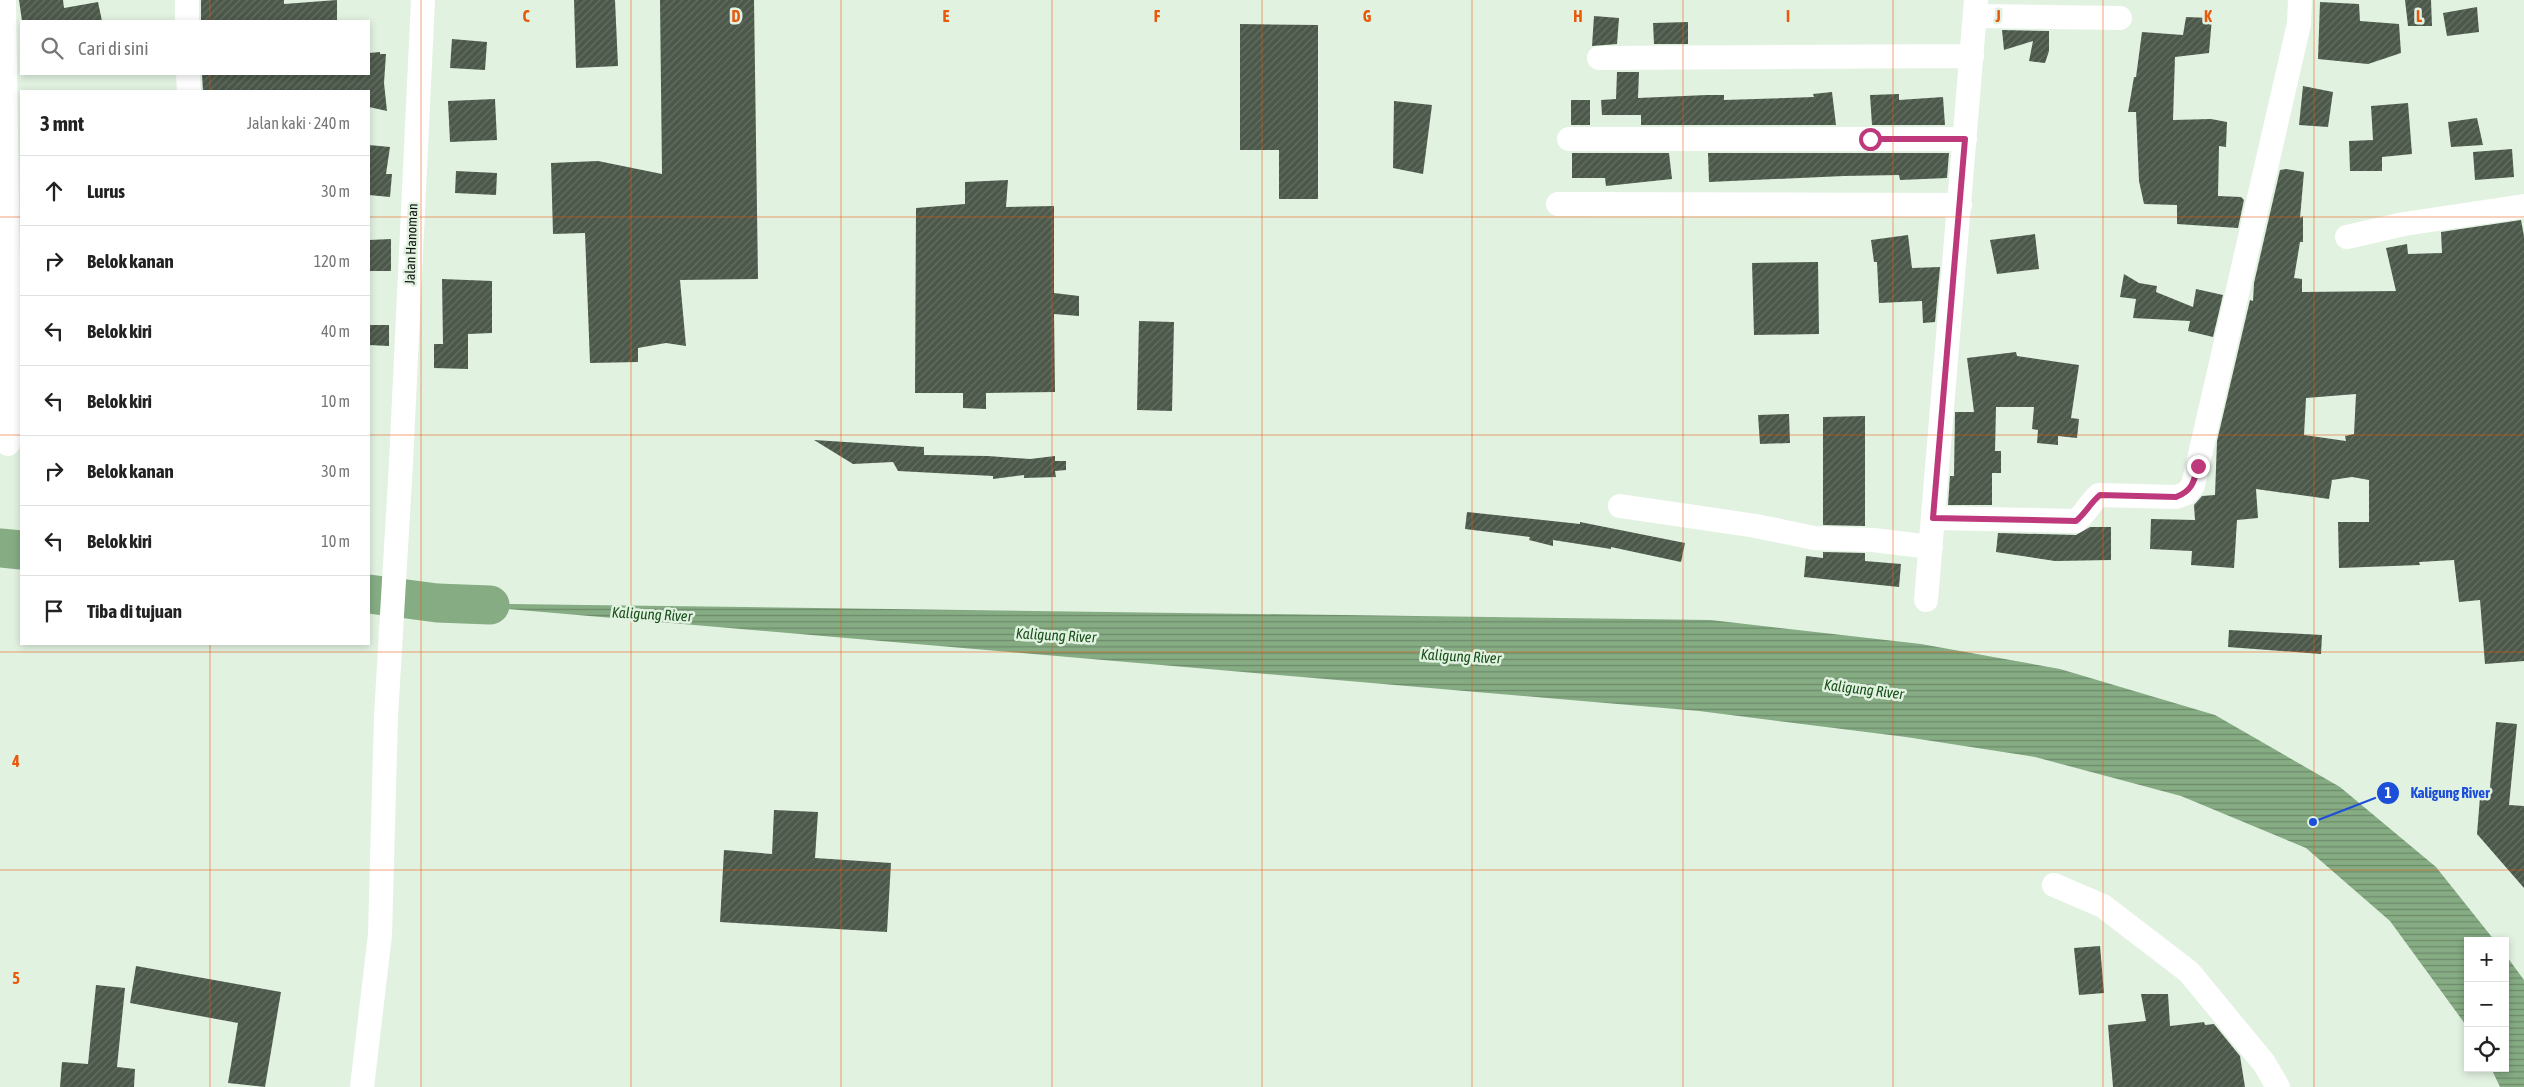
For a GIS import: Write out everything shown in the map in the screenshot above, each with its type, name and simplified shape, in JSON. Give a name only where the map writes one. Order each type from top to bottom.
[{"type":"street","points":[[4,0],[15,277],[8,444]]},
{"type":"street","points":[[187,0],[187,20]]},
{"type":"street","name":"Jalan Hanoman","points":[[362,1087],[380,935],[388,681],[400,488],[423,0]]},
{"type":"street","points":[[1933,518],[2076,521],[2086,513],[2092,502],[2100,495],[2176,497],[2186,493],[2193,486],[2299,24],[2300,0]]},
{"type":"street","points":[[1926,600],[1976,8],[2120,18]]},
{"type":"street","points":[[1599,58],[1972,56]]},
{"type":"street","points":[[188,75],[189,90]]},
{"type":"street","points":[[1569,139],[1965,139]]},
{"type":"street","points":[[1558,204],[1960,205]]},
{"type":"street","points":[[2347,237],[2404,224],[2524,206]]},
{"type":"street","points":[[1620,506],[1756,526],[1814,538],[1873,540],[1931,547]]},
{"type":"street","points":[[2054,885],[2103,906],[2189,972],[2264,1064],[2278,1087]]},
{"type":"water","name":"Kaligung River","points":[[437,603],[1711,620],[1921,644],[2060,669],[2215,715],[2340,787],[2436,867],[2492,937],[2464,937],[2464,1023],[2390,921],[2306,848],[2181,796],[2035,757],[1906,737],[1699,711]]},
{"type":"water","points":[[2509,959],[2524,980],[2524,1087],[2500,1087],[2493,1072],[2509,1072]]},
{"type":"building","points":[[19,0],[63,0],[64,8],[98,2],[102,20],[22,20]]},
{"type":"building","points":[[201,0],[284,0],[284,4],[337,0],[337,20],[201,20]]},
{"type":"building","points":[[574,0],[615,0],[618,66],[576,68]]},
{"type":"building","points":[[660,0],[754,0],[758,279],[680,280],[686,346],[666,343],[638,348],[638,362],[590,363],[585,233],[553,234],[551,163],[598,161],[662,174]]},
{"type":"building","points":[[2405,0],[2431,0],[2432,26],[2408,26]]},
{"type":"building","points":[[2320,2],[2359,4],[2360,21],[2399,24],[2401,53],[2368,64],[2318,59]]},
{"type":"building","points":[[2477,7],[2479,32],[2447,36],[2443,13]]},
{"type":"building","points":[[1594,16],[1619,18],[1617,44],[1592,46]]},
{"type":"building","points":[[2186,17],[2212,18],[2209,53],[2175,57],[2173,120],[2211,119],[2227,122],[2226,147],[2219,146],[2218,196],[2241,197],[2244,200],[2238,228],[2177,224],[2177,205],[2144,204],[2139,181],[2136,112],[2128,112],[2134,77],[2136,77],[2142,32],[2183,35]]},
{"type":"building","points":[[1688,22],[1688,44],[1654,44],[1653,23]]},
{"type":"building","points":[[1240,24],[1318,25],[1318,199],[1279,199],[1279,150],[1240,150]]},
{"type":"building","points":[[2002,30],[2049,31],[2049,51],[2045,63],[2029,61],[2033,41],[2004,50]]},
{"type":"building","points":[[452,39],[487,42],[485,70],[450,68]]},
{"type":"building","points":[[380,52],[380,54],[386,54],[384,83],[387,111],[370,107],[370,90],[203,90],[202,75],[370,75],[370,53]]},
{"type":"building","points":[[1617,72],[1639,72],[1638,98],[1724,95],[1724,100],[1814,97],[1813,94],[1832,92],[1836,125],[1641,125],[1641,115],[1602,115],[1601,100],[1616,99]]},
{"type":"building","points":[[2303,86],[2333,92],[2328,127],[2299,125]]},
{"type":"building","points":[[1899,94],[1899,100],[1943,97],[1945,125],[1872,125],[1870,95]]},
{"type":"building","points":[[495,99],[497,140],[450,142],[448,101]]},
{"type":"building","points":[[1571,100],[1590,100],[1590,125],[1571,125]]},
{"type":"building","points":[[1394,101],[1432,105],[1423,174],[1393,168]]},
{"type":"building","points":[[2408,103],[2412,154],[2382,157],[2382,171],[2350,171],[2349,141],[2373,140],[2371,106]]},
{"type":"building","points":[[2477,118],[2483,145],[2451,147],[2448,122]]},
{"type":"building","points":[[370,145],[390,147],[386,174],[392,174],[390,197],[370,195]]},
{"type":"building","points":[[2512,149],[2514,177],[2475,180],[2473,152]]},
{"type":"building","points":[[1572,153],[1669,153],[1672,179],[1606,186],[1605,178],[1572,178]]},
{"type":"building","points":[[1708,153],[1949,153],[1947,178],[1900,180],[1899,175],[1709,182]]},
{"type":"building","points":[[2280,170],[2304,172],[2300,218],[2303,216],[2303,242],[2300,242],[2294,278],[2302,279],[2302,292],[2396,291],[2386,248],[2407,244],[2408,254],[2442,253],[2441,232],[2521,220],[2524,236],[2524,661],[2485,664],[2480,600],[2459,602],[2454,560],[2419,562],[2420,565],[2339,568],[2338,522],[2369,522],[2369,480],[2352,477],[2332,480],[2329,499],[2256,489],[2258,518],[2237,520],[2234,568],[2191,565],[2192,551],[2150,549],[2151,519],[2195,520],[2194,505],[2202,496],[2215,495],[2217,441],[2250,300],[2253,301],[2254,283]],"holes":[[[2356,394],[2354,434],[2345,436],[2346,441],[2304,435],[2306,398]]]},
{"type":"building","points":[[456,171],[497,173],[496,195],[455,193]]},
{"type":"building","points":[[1008,180],[1006,207],[1054,206],[1054,293],[1079,296],[1079,316],[1054,314],[1055,392],[986,393],[986,409],[963,408],[963,393],[915,393],[916,208],[965,204],[965,182]]},
{"type":"building","points":[[2035,234],[2039,269],[1997,274],[1990,240]]},
{"type":"building","points":[[1908,235],[1912,268],[1940,267],[1935,322],[1923,323],[1922,301],[1879,303],[1877,262],[1874,262],[1871,240]]},
{"type":"building","points":[[391,239],[391,271],[370,271],[370,240]]},
{"type":"building","points":[[1818,262],[1819,334],[1754,335],[1752,263]]},
{"type":"building","points":[[2124,274],[2139,283],[2157,286],[2156,292],[2193,307],[2196,289],[2223,295],[2213,337],[2188,331],[2190,321],[2133,318],[2136,299],[2120,297]]},
{"type":"building","points":[[442,279],[492,281],[492,333],[468,334],[468,369],[434,368],[434,344],[443,344]]},
{"type":"building","points":[[1139,321],[1174,322],[1172,411],[1137,410]]},
{"type":"building","points":[[370,325],[389,325],[389,346],[370,345]]},
{"type":"building","points":[[2016,352],[2017,356],[2079,365],[2071,418],[2079,419],[2077,438],[2058,436],[2058,445],[2037,443],[2038,430],[2032,429],[2034,407],[1996,407],[1995,451],[2001,451],[2001,473],[1992,473],[1992,505],[1948,505],[1950,476],[1954,476],[1955,412],[1974,412],[1967,358]]},
{"type":"building","points":[[1789,414],[1790,443],[1760,444],[1758,415]]},
{"type":"building","points":[[1865,416],[1865,526],[1823,525],[1823,417]]},
{"type":"building","points":[[814,440],[924,447],[924,455],[1030,459],[1055,456],[1055,461],[1066,461],[1066,470],[1055,471],[1056,477],[1024,478],[1024,475],[993,479],[993,476],[898,471],[893,462],[853,464]]},
{"type":"building","points":[[1467,512],[1580,524],[1580,522],[1685,543],[1681,562],[1611,547],[1611,549],[1553,540],[1553,546],[1529,540],[1530,537],[1465,529]]},
{"type":"building","points":[[2090,527],[2111,527],[2111,560],[2055,561],[1996,552],[1998,533],[2076,535]]},
{"type":"building","points":[[1823,552],[1865,553],[1865,561],[1901,564],[1899,587],[1804,577],[1806,556],[1823,558]]},
{"type":"building","points":[[2229,630],[2322,635],[2321,654],[2228,647]]},
{"type":"building","points":[[2496,722],[2517,724],[2509,805],[2524,806],[2524,888],[2477,834],[2480,797],[2489,798]]},
{"type":"building","points":[[774,810],[818,812],[815,858],[891,863],[887,932],[720,922],[724,850],[772,854]]},
{"type":"building","points":[[2100,946],[2104,993],[2079,995],[2074,948]]},
{"type":"building","points":[[136,966],[281,992],[265,1087],[228,1083],[238,1023],[130,1003]]},
{"type":"building","points":[[96,985],[125,988],[117,1067],[135,1069],[134,1087],[60,1087],[62,1062],[88,1064]]},
{"type":"building","points":[[2141,994],[2168,994],[2170,1026],[2204,1022],[2205,1025],[2214,1024],[2240,1056],[2245,1087],[2113,1087],[2108,1025],[2146,1021]]},
{"type":"waterway","name":"Kaligung River","points":[[0,548],[20,550]]},
{"type":"waterway","name":"Kaligung River","points":[[370,594],[437,603],[490,605]]},
{"type":"place","name":"Kaligung River","points":[[2313,822]]},
{"type":"route","points":[[1870,139],[1965,139],[1933,518],[2076,521],[2086,513],[2092,502],[2100,495],[2176,497],[2186,493],[2193,486],[2198,466]]}]
